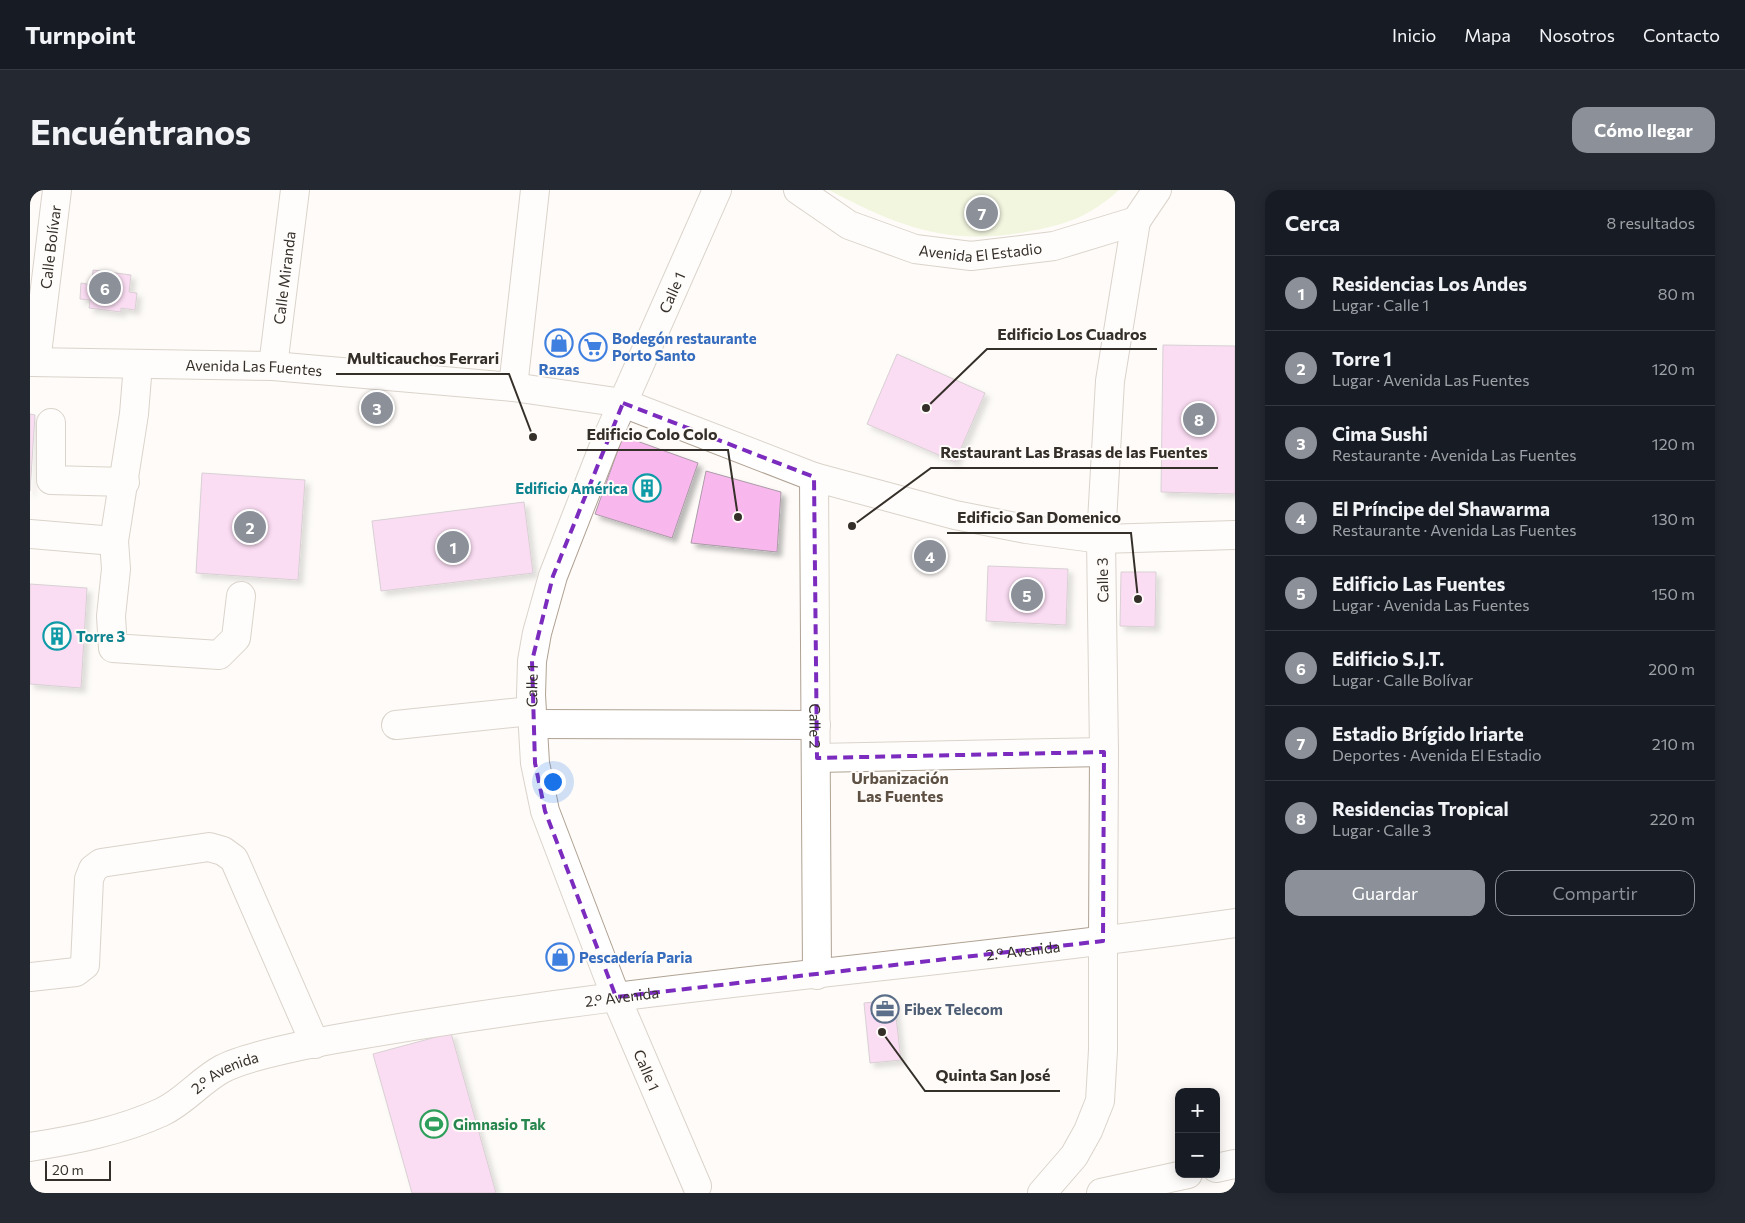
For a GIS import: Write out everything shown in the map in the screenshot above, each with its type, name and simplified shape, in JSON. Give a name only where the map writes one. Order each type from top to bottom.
[{"type":"main road","name":"Calle Bolívar","points":[[33,362],[57,190]]},
{"type":"main road","name":"Calle Miranda","points":[[273,366],[295,190]]},
{"type":"main road","points":[[513,388],[535,190]]},
{"type":"main road","name":"Calle 1","points":[[697,1186],[616,997],[545,811],[535,763],[532,661],[544,606],[564,550],[623,403],[717,190]]},
{"type":"main road","name":"Avenida El Estadio","points":[[798,190],[849,225],[914,249],[971,256],[1054,246],[1136,221]]},
{"type":"main road","points":[[1136,221],[1157,190]]},
{"type":"main road","name":"Calle 3","points":[[1042,1193],[1074,1156],[1088,1131],[1100,1101],[1103,1050],[1104,752],[1101,539],[1110,382],[1136,221]]},
{"type":"main road","name":"Avenida Las Fuentes","points":[[33,362],[273,366],[513,388],[623,403],[814,477],[955,515],[1026,529],[1101,539],[1235,534]]},
{"type":"main road","points":[[138,364],[125,482],[114,541],[116,569],[112,616],[112,648],[219,655],[236,638],[241,596]]},
{"type":"main road","points":[[51,423],[51,480],[125,482]]},
{"type":"main road","name":"Calle 2","points":[[814,477],[817,975]]},
{"type":"main road","points":[[30,534],[114,541]]},
{"type":"main road","points":[[396,725],[533,717],[816,725]]},
{"type":"main road","points":[[817,758],[1104,752]]},
{"type":"main road","points":[[30,977],[76,972],[85,965],[89,880],[93,870],[101,863],[209,847],[223,851],[234,859],[315,1044]]},
{"type":"main road","name":"2.° Avenida","points":[[30,1147],[139,1122],[176,1104],[222,1069],[240,1062],[315,1044],[616,997],[1103,941],[1235,922]]},
{"type":"main road","points":[[1220,1167],[1235,1164]]},
{"type":"main road","points":[[1101,1193],[1175,1177]]},
{"type":"highlighted area","points":[[623,403],[814,477],[817,758],[1104,752],[1103,941],[616,997],[545,811],[535,763],[532,661],[553,576]]},
{"type":"green space","points":[[829,190],[1119,190],[1088,213],[1067,222],[1031,231],[975,237],[950,235],[902,223],[854,203]]},
{"type":"building","points":[[93,270],[131,275],[129,292],[137,293],[135,310],[121,308],[121,312],[89,308],[90,300],[80,299],[81,283],[92,285]]},
{"type":"building","points":[[1163,345],[1235,346],[1235,494],[1161,492]]},
{"type":"building","points":[[897,354],[985,393],[955,462],[867,424]]},
{"type":"building","points":[[30,414],[35,415],[30,491]]},
{"type":"building","name":"Edificio América","points":[[623,436],[698,463],[672,538],[595,514]]},
{"type":"building","points":[[706,471],[781,492],[777,552],[691,543]]},
{"type":"building","points":[[202,473],[305,480],[298,580],[196,573]]},
{"type":"building","points":[[524,502],[533,573],[381,591],[372,521]]},
{"type":"building","points":[[988,566],[1068,569],[1066,625],[986,621]]},
{"type":"building","points":[[1121,572],[1156,572],[1155,627],[1120,626]]},
{"type":"building","name":"Torre 3","points":[[30,584],[87,588],[81,688],[30,684]]},
{"type":"building","points":[[894,1000],[901,1060],[870,1063],[864,1003]]},
{"type":"building","name":"Gimnasio Tak","points":[[451,1033],[496,1193],[412,1193],[373,1054]]},
{"type":"place","name":"Estadio Brígido Iriarte","points":[[982,213]]},
{"type":"place","name":"Edificio S.J.T.","points":[[105,288]]},
{"type":"place","name":"Razas","points":[[559,343]]},
{"type":"place","name":"Bodegón restaurante Porto Santo","points":[[593,347]]},
{"type":"place","name":"Cima Sushi","points":[[377,408]]},
{"type":"place","name":"Edificio Los Cuadros","points":[[926,408]]},
{"type":"place","name":"Residencias Tropical","points":[[1199,419]]},
{"type":"place","name":"Multicauchos Ferrari","points":[[533,437]]},
{"type":"place","name":"Edificio América","points":[[647,488]]},
{"type":"place","name":"Edificio Colo Colo","points":[[738,517]]},
{"type":"place","name":"Restaurant Las Brasas de las Fuentes","points":[[852,526]]},
{"type":"place","name":"Torre 1","points":[[250,527]]},
{"type":"place","name":"Residencias Los Andes","points":[[453,547]]},
{"type":"place","name":"El Príncipe del Shawarma","points":[[930,556]]},
{"type":"place","name":"Edificio Las Fuentes","points":[[1027,595]]},
{"type":"place","name":"Edificio San Domenico","points":[[1138,599]]},
{"type":"place","name":"Torre 3","points":[[57,636]]},
{"type":"place","name":"Pescadería Paria","points":[[560,957]]},
{"type":"place","name":"Fibex Telecom","points":[[885,1009]]},
{"type":"place","name":"Quinta San José","points":[[882,1032]]},
{"type":"place","name":"Gimnasio Tak","points":[[434,1124]]},
{"type":"district","name":"Urbanización Las Fuentes","points":[[900,786]]}]
